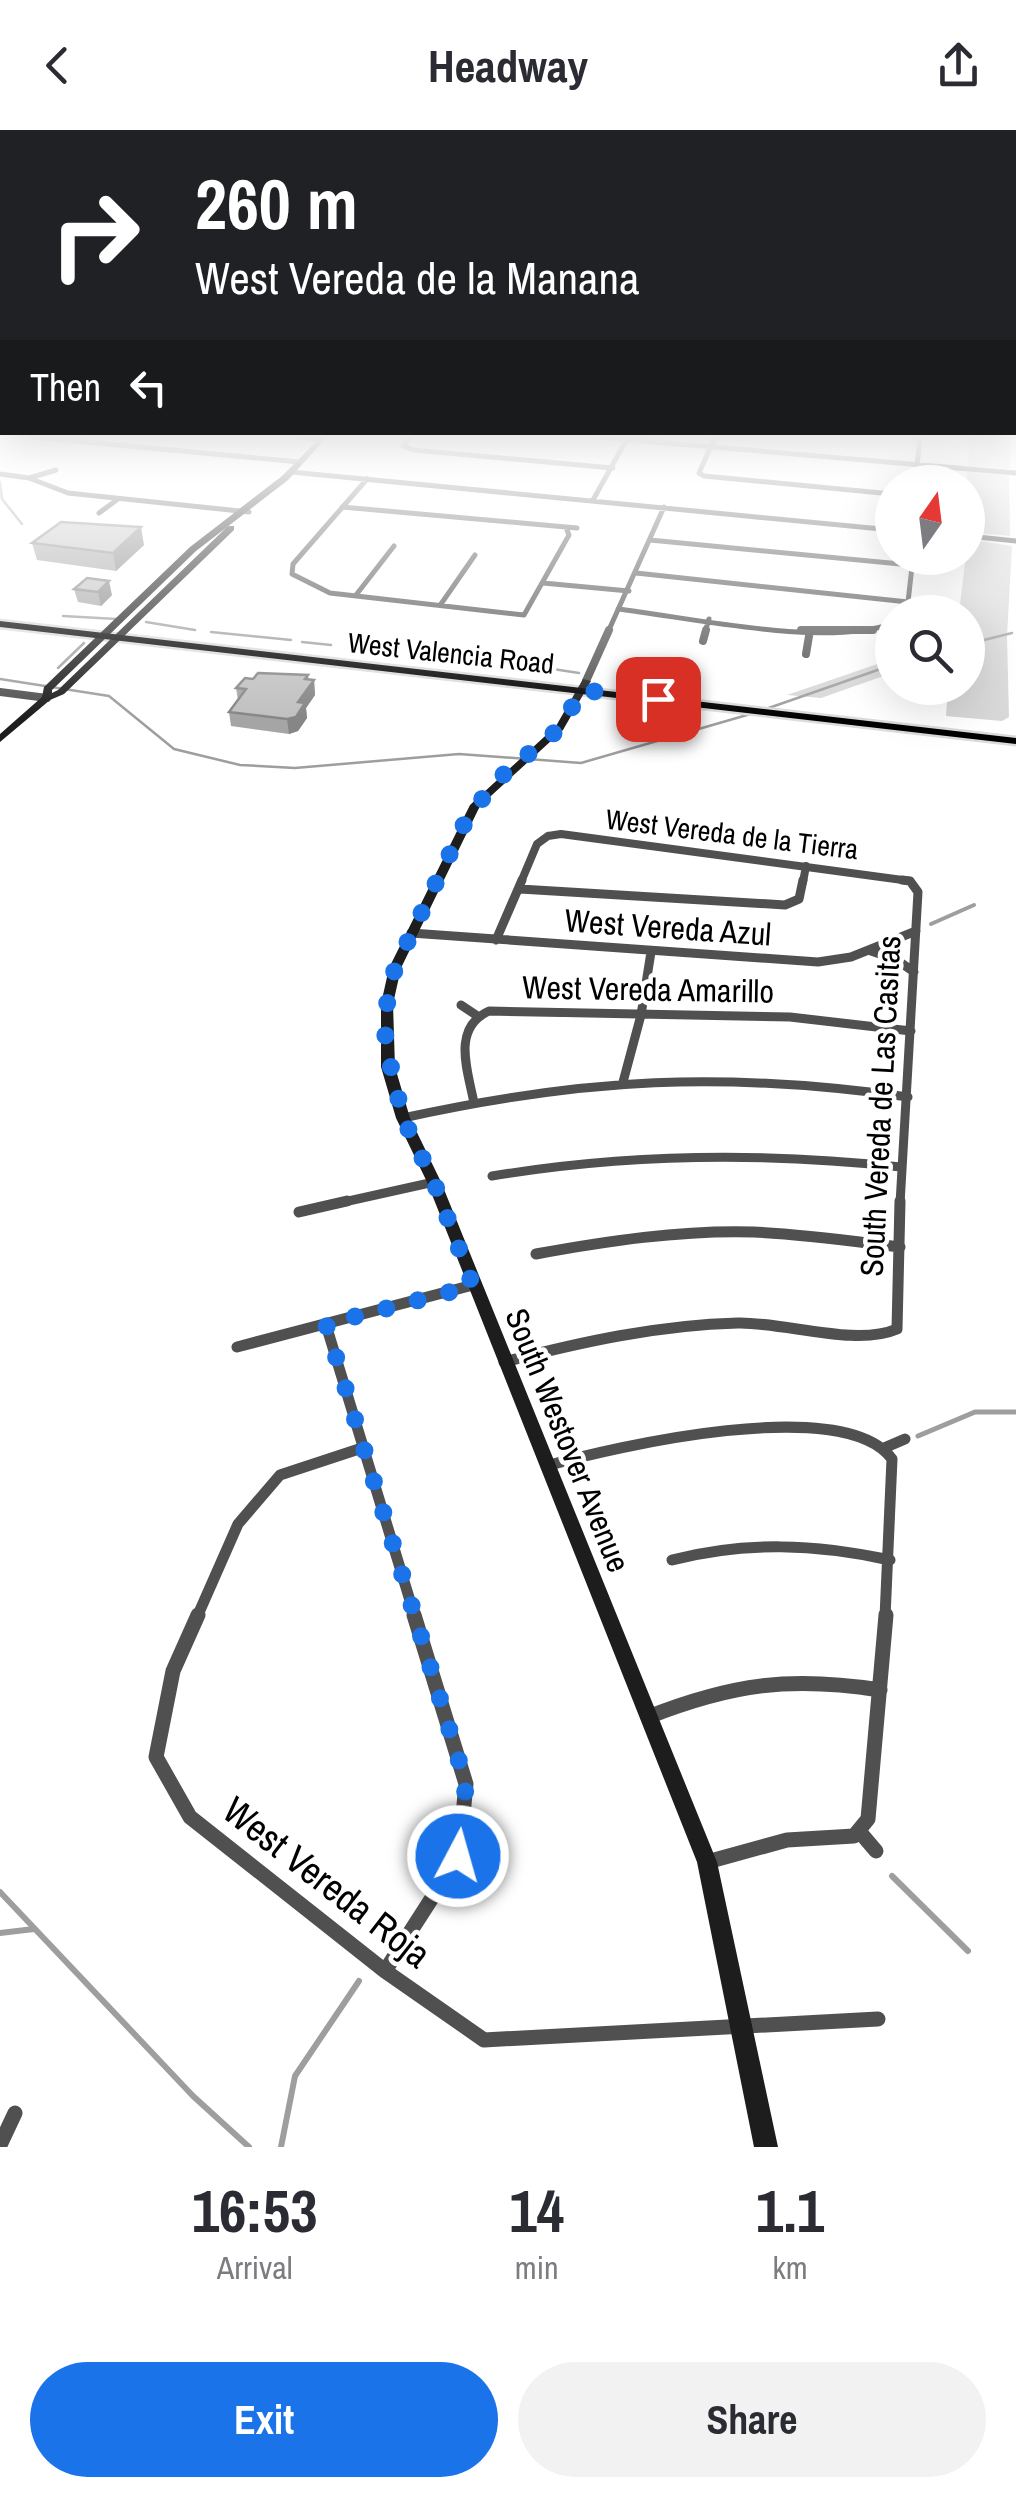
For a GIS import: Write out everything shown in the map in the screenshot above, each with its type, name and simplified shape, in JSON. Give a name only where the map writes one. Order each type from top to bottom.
[{"type":"main road","name":"West Valencia Road","points":[[0,616],[114,633]]},
{"type":"main road","name":"West Valencia Road","points":[[0,624],[1016,730]]},
{"type":"main road","name":"West Valencia Road","points":[[584,686],[734,708],[1016,740]]},
{"type":"street","points":[[0,740],[60,677],[114,633],[223,531]]},
{"type":"street","points":[[321,531],[292,564],[292,574],[315,588],[524,614],[568,531]]},
{"type":"street","points":[[584,686],[654,531]]},
{"type":"street","points":[[985,538],[1016,541]]},
{"type":"street","points":[[650,540],[875,559]]},
{"type":"street","points":[[356,595],[394,546]]},
{"type":"street","points":[[441,604],[474,554]]},
{"type":"street","points":[[636,573],[875,598]]},
{"type":"street","points":[[544,582],[628,591]]},
{"type":"street","points":[[618,610],[810,630],[875,631]]},
{"type":"street","points":[[702,641],[709,619]]},
{"type":"street","points":[[806,654],[810,630]]},
{"type":"street","points":[[0,692],[62,691],[114,633]]},
{"type":"street","name":"South Westover Avenue","points":[[584,686],[560,728],[504,774],[469,814],[395,968],[385,1042],[403,1118],[434,1182],[708,1862],[766,2147]]},
{"type":"street","name":"West Vereda de la Tierra","points":[[520,890],[544,833],[916,880]]},
{"type":"street","points":[[496,940],[520,890],[785,905],[799,899],[806,866]]},
{"type":"street","name":"South Vereda de Las Casitas","points":[[504,1362],[594,1339],[690,1324],[780,1324],[876,1336],[893,1332],[899,1324],[901,1167],[908,1097],[916,880]]},
{"type":"street","name":"West Vereda Azul","points":[[411,933],[818,962],[870,951],[916,931]]},
{"type":"street","points":[[870,951],[898,960],[914,972]]},
{"type":"street","points":[[623,1082],[652,952]]},
{"type":"street","points":[[461,1006],[476,1015]]},
{"type":"street","name":"West Vereda Amarillo","points":[[474,1102],[464,1031],[476,1015],[500,1010],[790,1017],[911,1030]]},
{"type":"street","points":[[403,1118],[474,1102],[623,1082],[760,1081],[908,1097]]},
{"type":"street","points":[[492,1176],[636,1154],[816,1157],[901,1167]]},
{"type":"street","points":[[299,1212],[434,1182]]},
{"type":"street","points":[[536,1254],[611,1240],[731,1232],[900,1247]]},
{"type":"street","points":[[238,1348],[473,1286]]},
{"type":"street","points":[[326,1324],[466,1784],[458,1856],[385,1971]]},
{"type":"street","points":[[546,1466],[639,1441],[716,1428],[824,1432],[865,1438],[884,1448],[894,1466],[868,1819],[860,1831],[838,1838],[787,1840],[708,1862]]},
{"type":"street","points":[[884,1448],[905,1440]]},
{"type":"street","name":"West Vereda Roja","points":[[362,1448],[280,1475],[238,1524],[173,1671],[156,1758],[190,1816],[385,1971],[484,2040],[878,2019]]},
{"type":"street","points":[[672,1560],[703,1551],[778,1545],[815,1546],[890,1560]]},
{"type":"street","points":[[648,1716],[747,1682],[823,1680],[880,1690]]},
{"type":"street","points":[[860,1831],[876,1851]]},
{"type":"street","points":[[0,2145],[15,2113]]},
{"type":"shaded area","points":[[985,531],[1010,531],[1010,536],[985,534]]},
{"type":"shaded area","points":[[985,542],[1012,546],[1007,636],[1009,717],[1002,721],[946,716],[947,705],[985,705],[985,595],[961,595],[964,575],[985,575]]},
{"type":"shaded area","points":[[875,665],[875,679],[821,698],[787,695]]},
{"type":"building","points":[[48,531],[137,531],[113,553],[32,543]]},
{"type":"building","points":[[87,578],[109,581],[98,592],[74,589]]},
{"type":"building","points":[[258,673],[308,675],[305,679],[314,680],[298,702],[305,703],[296,717],[229,712],[246,689],[236,688],[245,678],[253,679]]},
{"type":"waterway","points":[[63,616],[117,619]]},
{"type":"waterway","points":[[146,622],[195,630]]},
{"type":"waterway","points":[[211,632],[291,640]]},
{"type":"waterway","points":[[985,640],[1012,633]]},
{"type":"waterway","points":[[302,642],[331,645]]},
{"type":"waterway","points":[[58,668],[84,643]]},
{"type":"waterway","points":[[553,669],[579,673]]},
{"type":"waterway","points":[[763,710],[875,671]]},
{"type":"waterway","points":[[0,679],[109,696],[174,749],[240,765],[295,768],[459,754],[581,763],[754,713]]},
{"type":"waterway","points":[[931,924],[974,905]]},
{"type":"waterway","points":[[918,1436],[975,1412],[1016,1412]]},
{"type":"waterway","points":[[892,1876],[968,1951]]},
{"type":"waterway","points":[[0,1892],[193,2096],[249,2147]]},
{"type":"waterway","points":[[0,1933],[34,1929]]},
{"type":"waterway","points":[[281,2147],[295,2076],[359,1981]]},
{"type":"route","points":[[458,1856],[466,1784],[326,1324],[473,1286],[434,1182],[403,1118],[388,1068],[385,1042],[387,1004],[395,968],[463,824],[475,804],[504,774],[560,728],[582,690],[658,699]]}]
